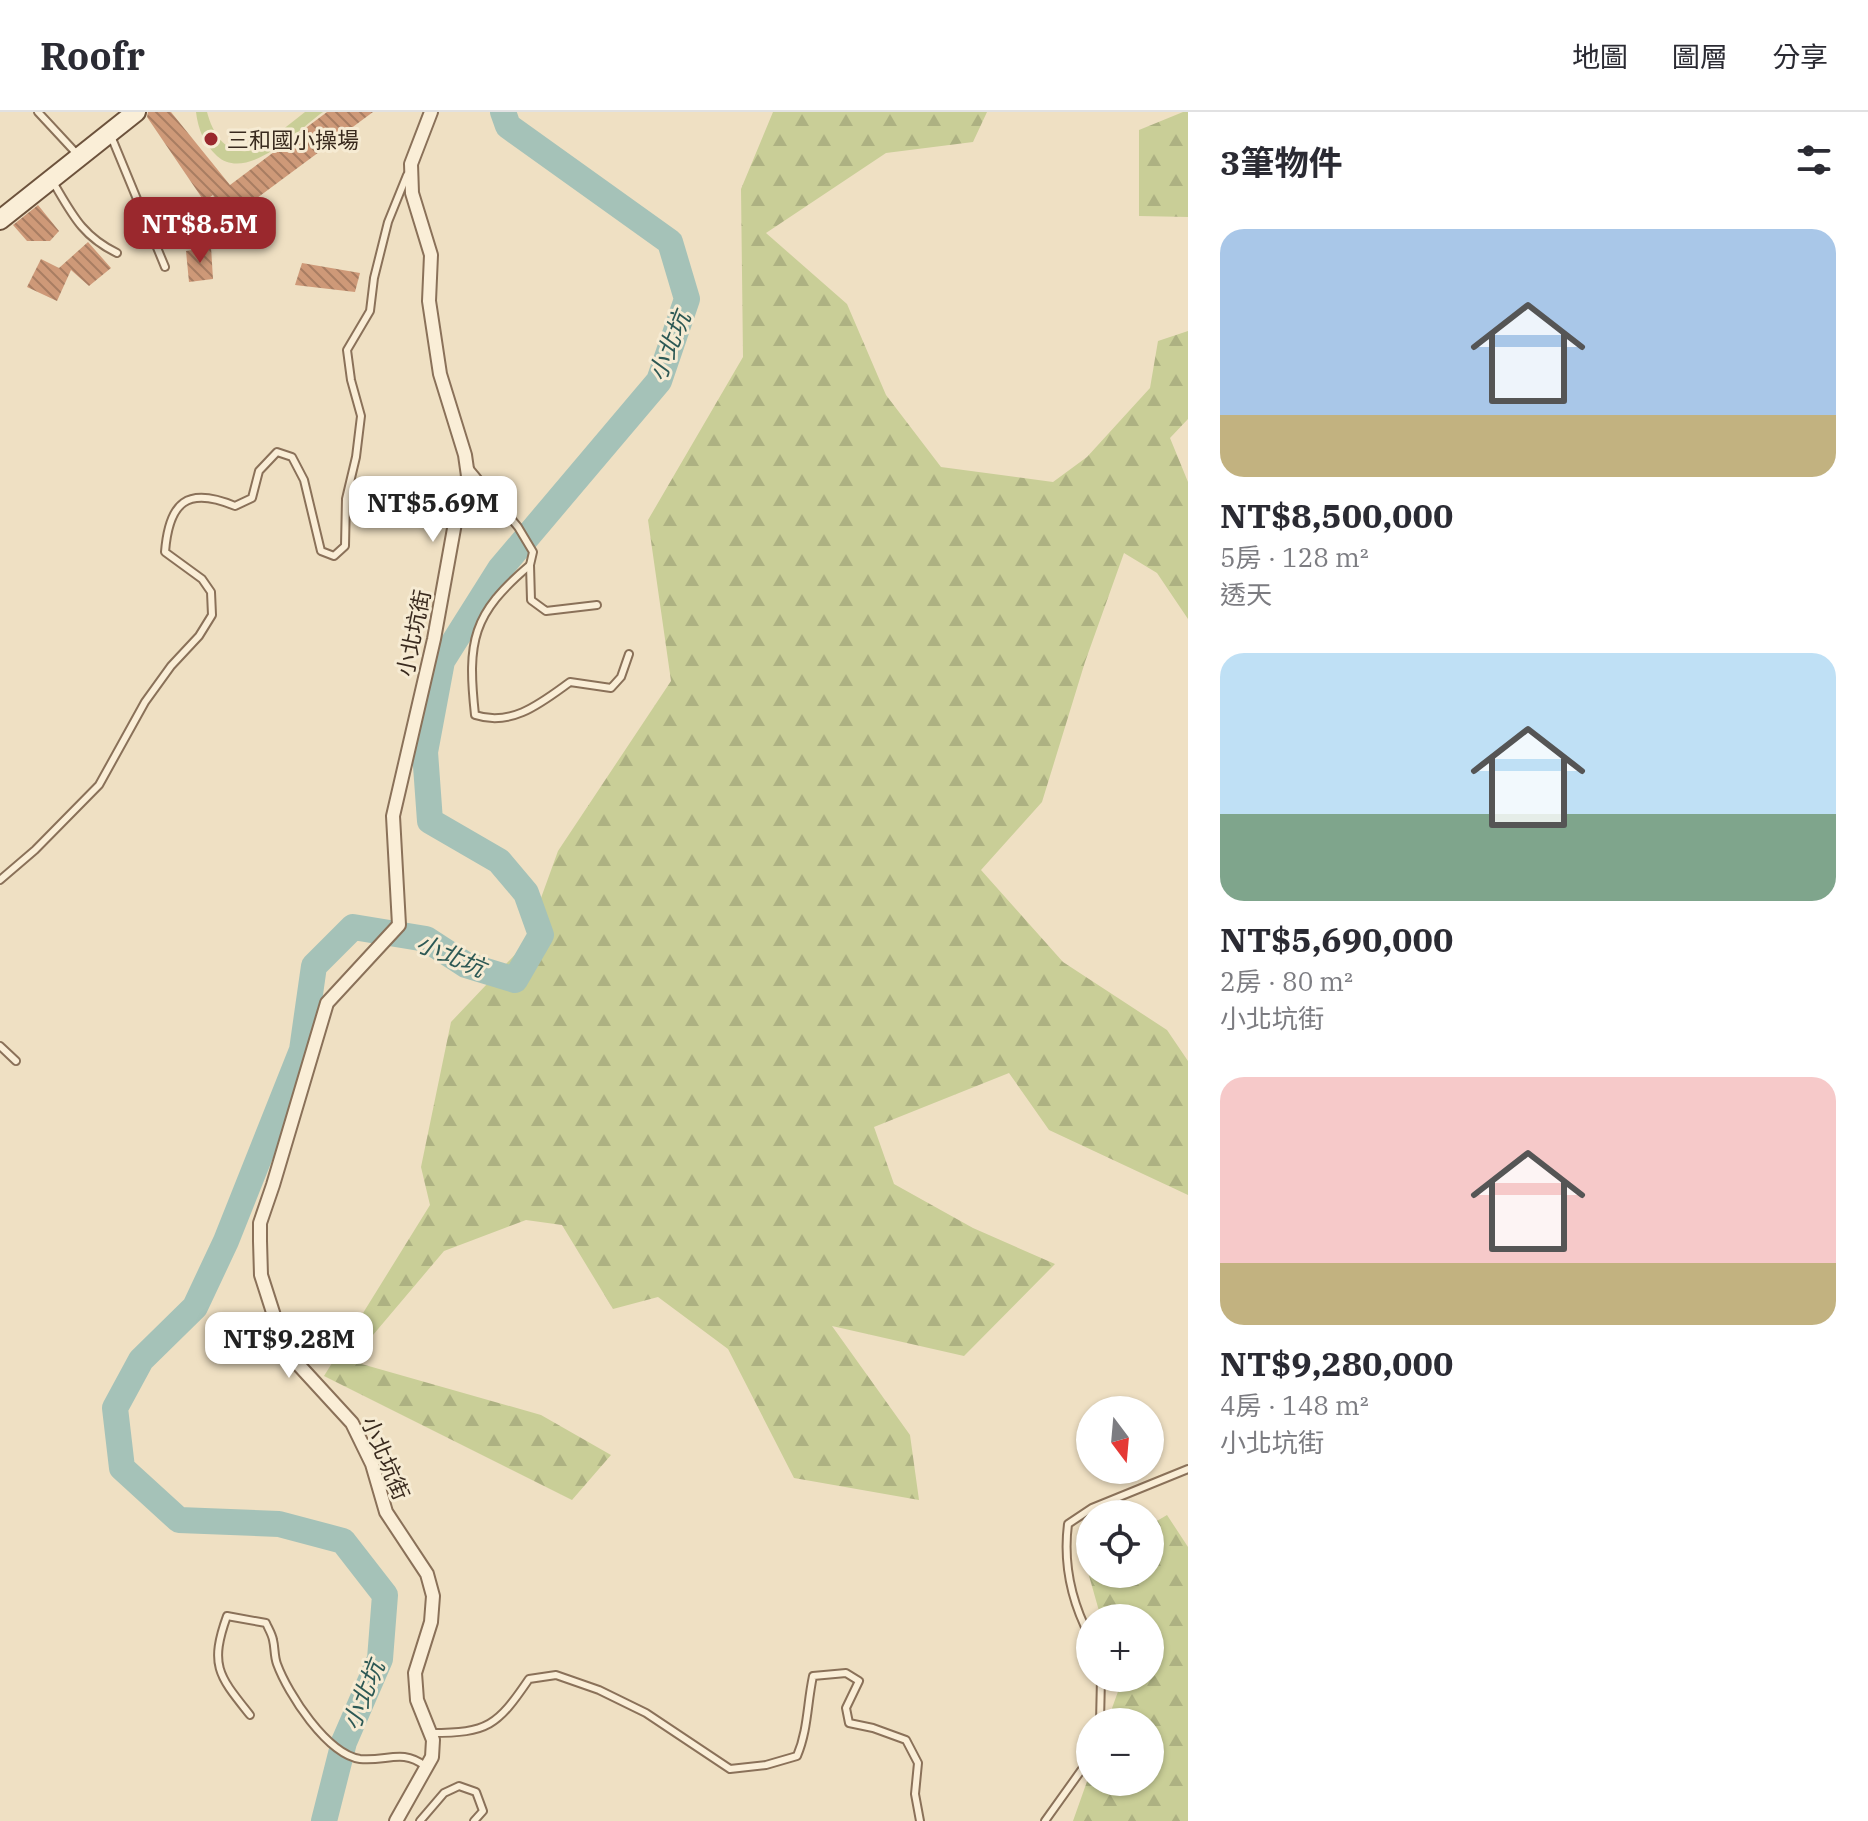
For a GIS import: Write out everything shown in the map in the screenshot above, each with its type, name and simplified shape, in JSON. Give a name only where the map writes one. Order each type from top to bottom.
[{"type":"street","points":[[0,220],[136,112]]},
{"type":"street","points":[[411,164],[431,112]]},
{"type":"street","name":"小北坑街","points":[[396,1821],[432,1757],[433,1740],[417,1700],[415,1673],[431,1622],[433,1596],[427,1574],[386,1512],[372,1464],[352,1423],[285,1350],[261,1275],[260,1223],[327,1003],[399,925],[393,816],[434,639],[455,523],[468,476],[440,374],[429,301],[431,255],[412,193],[411,164]]},
{"type":"lane","points":[[38,112],[79,157]]},
{"type":"lane","points":[[110,133],[165,267]]},
{"type":"lane","points":[[0,880],[35,850],[99,785],[145,702],[171,666],[199,636],[212,615],[211,592],[202,579],[165,552],[166,532],[175,510],[185,500],[214,498],[235,506],[252,498],[259,471],[277,452],[292,457],[304,480],[321,551],[334,556],[345,546],[346,499],[361,416],[347,350],[370,311],[374,278],[388,222],[411,164]]},
{"type":"lane","points":[[51,179],[81,229],[97,243],[117,253]]},
{"type":"lane","points":[[467,466],[518,527],[533,552],[530,565],[531,600],[546,611],[597,605]]},
{"type":"lane","points":[[530,565],[503,588],[476,629],[472,668],[475,715],[492,721],[527,711],[570,682],[611,688],[621,677],[629,654]]},
{"type":"lane","points":[[0,1046],[16,1061]]},
{"type":"lane","points":[[1076,1604],[1069,1586],[1065,1546],[1068,1524],[1092,1508],[1188,1469]]},
{"type":"lane","points":[[250,1715],[230,1690],[219,1669],[216,1649],[227,1616],[266,1623],[274,1641],[275,1660],[285,1683],[316,1728],[337,1749],[359,1759],[396,1755],[415,1758],[426,1767]]},
{"type":"lane","points":[[431,1733],[468,1733],[497,1721],[529,1679],[556,1675],[599,1690],[646,1713],[730,1769],[766,1765],[797,1756],[806,1736],[807,1702],[813,1676],[846,1673],[859,1681],[846,1708],[849,1723],[906,1740],[918,1763],[915,1794],[920,1821]]},
{"type":"lane","points":[[1045,1821],[1076,1778]]},
{"type":"lane","points":[[420,1821],[444,1793],[459,1786],[476,1792],[483,1811],[474,1821]]},
{"type":"green space","name":"三和國小操場","points":[[196,112],[207,112],[224,144],[239,151],[248,151],[258,149],[305,112],[323,112],[272,151],[243,163],[229,163],[212,151],[202,136]]},
{"type":"green space","points":[[773,112],[987,112],[973,142],[886,153],[766,233],[847,304],[886,395],[941,467],[1053,482],[1087,457],[1150,388],[1158,341],[1188,331],[1188,419],[1170,438],[1188,482],[1188,619],[1157,573],[1124,553],[1085,662],[1042,802],[981,870],[1063,962],[1167,1030],[1188,1061],[1188,1195],[1049,1130],[1009,1073],[874,1127],[894,1184],[973,1228],[1055,1264],[964,1356],[832,1326],[910,1435],[919,1500],[794,1478],[728,1349],[658,1297],[613,1309],[562,1225],[526,1220],[444,1251],[351,1361],[541,1415],[611,1455],[572,1500],[324,1376],[430,1205],[421,1167],[451,1022],[524,945],[558,851],[671,681],[648,520],[743,357],[741,189]]},
{"type":"green space","points":[[1188,112],[1188,217],[1139,216],[1139,130]]},
{"type":"green space","points":[[1167,1515],[1188,1547],[1188,1821],[1073,1821],[1082,1796],[1164,1796],[1164,1708],[1112,1708],[1118,1692],[1164,1692],[1164,1604],[1097,1604],[1093,1588],[1164,1588],[1164,1517]]},
{"type":"building","points":[[148,112],[171,112],[230,185],[327,112],[373,112],[226,221],[213,195],[204,201],[147,117]]},
{"type":"building","points":[[38,205],[59,231],[50,241],[27,241],[13,225]]},
{"type":"building","points":[[88,242],[111,268],[89,286],[71,270],[57,301],[27,287],[41,259],[59,268]]},
{"type":"building","points":[[211,247],[213,279],[189,282],[186,251]]},
{"type":"building","points":[[302,263],[360,273],[355,292],[295,285]]},
{"type":"waterway","name":"小北坑","points":[[324,1821],[344,1742],[380,1659],[385,1595],[343,1541],[279,1524],[179,1520],[122,1468],[115,1408],[141,1360],[195,1307],[226,1241],[302,1050],[314,966],[353,927],[426,939],[466,965],[515,980],[541,935],[526,893],[499,861],[430,821],[425,752],[442,661],[500,569],[659,381],[687,299],[670,242],[508,126],[503,112]]},
{"type":"place","name":"三和國小操場","points":[[211,139]]}]
